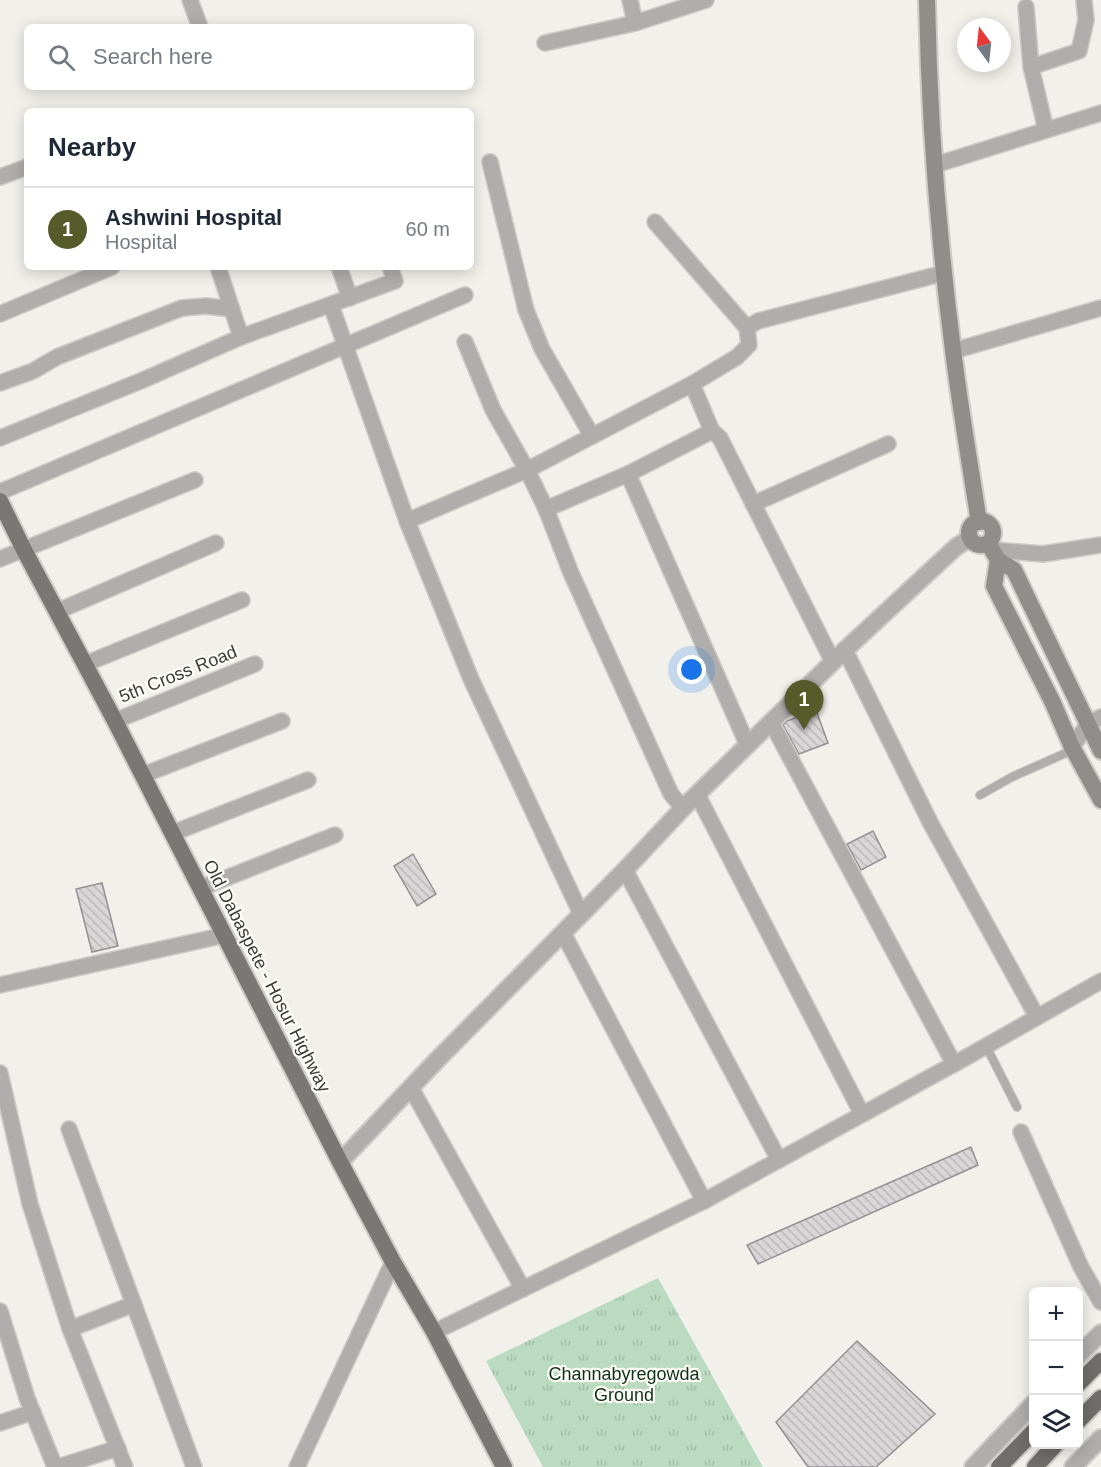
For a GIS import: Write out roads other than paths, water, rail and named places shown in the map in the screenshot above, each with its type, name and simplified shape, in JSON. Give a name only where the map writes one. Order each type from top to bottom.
[{"type":"highway","points":[[1083,1379],[1101,1361]]},
{"type":"highway","points":[[1083,1416],[1101,1398]]},
{"type":"highway","points":[[999,1467],[1029,1436]]},
{"type":"highway","points":[[1035,1467],[1051,1449]]},
{"type":"main road","points":[[927,0],[928,66],[944,273],[953,351],[979,522]]},
{"type":"main road","name":"Old Dabaspete - Hosur Highway","points":[[0,501],[143,775],[340,1162],[393,1262],[434,1332],[504,1467]]},
{"type":"main road","points":[[1101,751],[1095,721],[1014,570],[993,551],[975,543],[970,538],[970,528],[979,522],[985,521],[991,527],[993,538],[993,551],[994,586],[1052,701],[1072,747],[1101,800]]},
{"type":"street","points":[[190,0],[199,24]]},
{"type":"street","points":[[630,0],[635,22]]},
{"type":"street","points":[[545,43],[635,22],[706,0]]},
{"type":"street","points":[[1030,67],[1079,51],[1086,20],[1084,0]]},
{"type":"street","points":[[1026,7],[1030,67],[1046,130]]},
{"type":"street","points":[[935,165],[1101,113]]},
{"type":"street","points":[[490,162],[526,310],[542,349],[592,436]]},
{"type":"street","points":[[0,177],[24,168]]},
{"type":"street","points":[[407,521],[527,470],[692,384],[737,357],[749,345],[747,328],[655,222]]},
{"type":"street","points":[[0,314],[105,270]]},
{"type":"street","points":[[219,270],[241,337]]},
{"type":"street","points":[[340,270],[350,298]]},
{"type":"street","points":[[0,438],[241,337],[395,281],[391,270]]},
{"type":"street","points":[[747,328],[758,321],[944,273]]},
{"type":"street","points":[[0,492],[465,295]]},
{"type":"street","points":[[0,383],[33,370],[57,357],[182,308],[206,306],[232,309]]},
{"type":"street","points":[[331,306],[407,521],[471,679],[581,914]]},
{"type":"street","points":[[953,351],[1101,308]]},
{"type":"street","points":[[465,342],[493,410],[546,509],[571,573],[671,794],[683,808]]},
{"type":"street","points":[[692,384],[712,431],[720,438],[753,504],[839,656],[1036,1017]]},
{"type":"street","points":[[546,509],[628,474],[712,431]]},
{"type":"street","points":[[753,504],[888,444]]},
{"type":"street","points":[[628,474],[748,746]]},
{"type":"street","points":[[0,559],[195,480]]},
{"type":"street","points":[[340,1162],[697,794],[839,656],[956,547],[970,538]]},
{"type":"street","points":[[58,611],[216,543]]},
{"type":"street","points":[[993,551],[1043,554],[1101,545]]},
{"type":"street","points":[[85,664],[242,600]]},
{"type":"street","name":"5th Cross Road","points":[[115,721],[255,664]]},
{"type":"street","points":[[143,775],[282,721]]},
{"type":"street","points":[[1072,747],[1095,721]]},
{"type":"street","points":[[771,722],[954,1064]]},
{"type":"street","points":[[172,833],[308,780]]},
{"type":"street","points":[[697,794],[862,1114]]},
{"type":"street","points":[[201,888],[335,835]]},
{"type":"street","points":[[625,870],[779,1160]]},
{"type":"street","points":[[563,933],[704,1201]]},
{"type":"street","points":[[0,985],[225,935]]},
{"type":"street","points":[[434,1332],[704,1201],[1101,981]]},
{"type":"street","points":[[0,1073],[30,1204],[70,1329],[124,1467]]},
{"type":"street","points":[[411,1088],[523,1289]]},
{"type":"street","points":[[69,1130],[194,1467]]},
{"type":"street","points":[[1021,1132],[1081,1267],[1101,1302]]},
{"type":"street","points":[[297,1467],[393,1262]]},
{"type":"street","points":[[70,1329],[134,1304]]},
{"type":"street","points":[[0,1311],[33,1412],[57,1467],[118,1448]]},
{"type":"street","points":[[1083,1351],[1101,1333]]},
{"type":"street","points":[[973,1467],[1029,1408]]},
{"type":"street","points":[[0,1423],[33,1412]]},
{"type":"street","points":[[1073,1467],[1101,1438]]},
{"type":"lane","points":[[980,795],[1012,777],[1068,752],[1072,747]]},
{"type":"lane","points":[[986,1046],[1017,1107]]},
{"type":"place","name":"Ashwini Hospital","points":[[804,730]]},
{"type":"park label","name":"Channabyregowda Ground","points":[[624,1384]]}]
